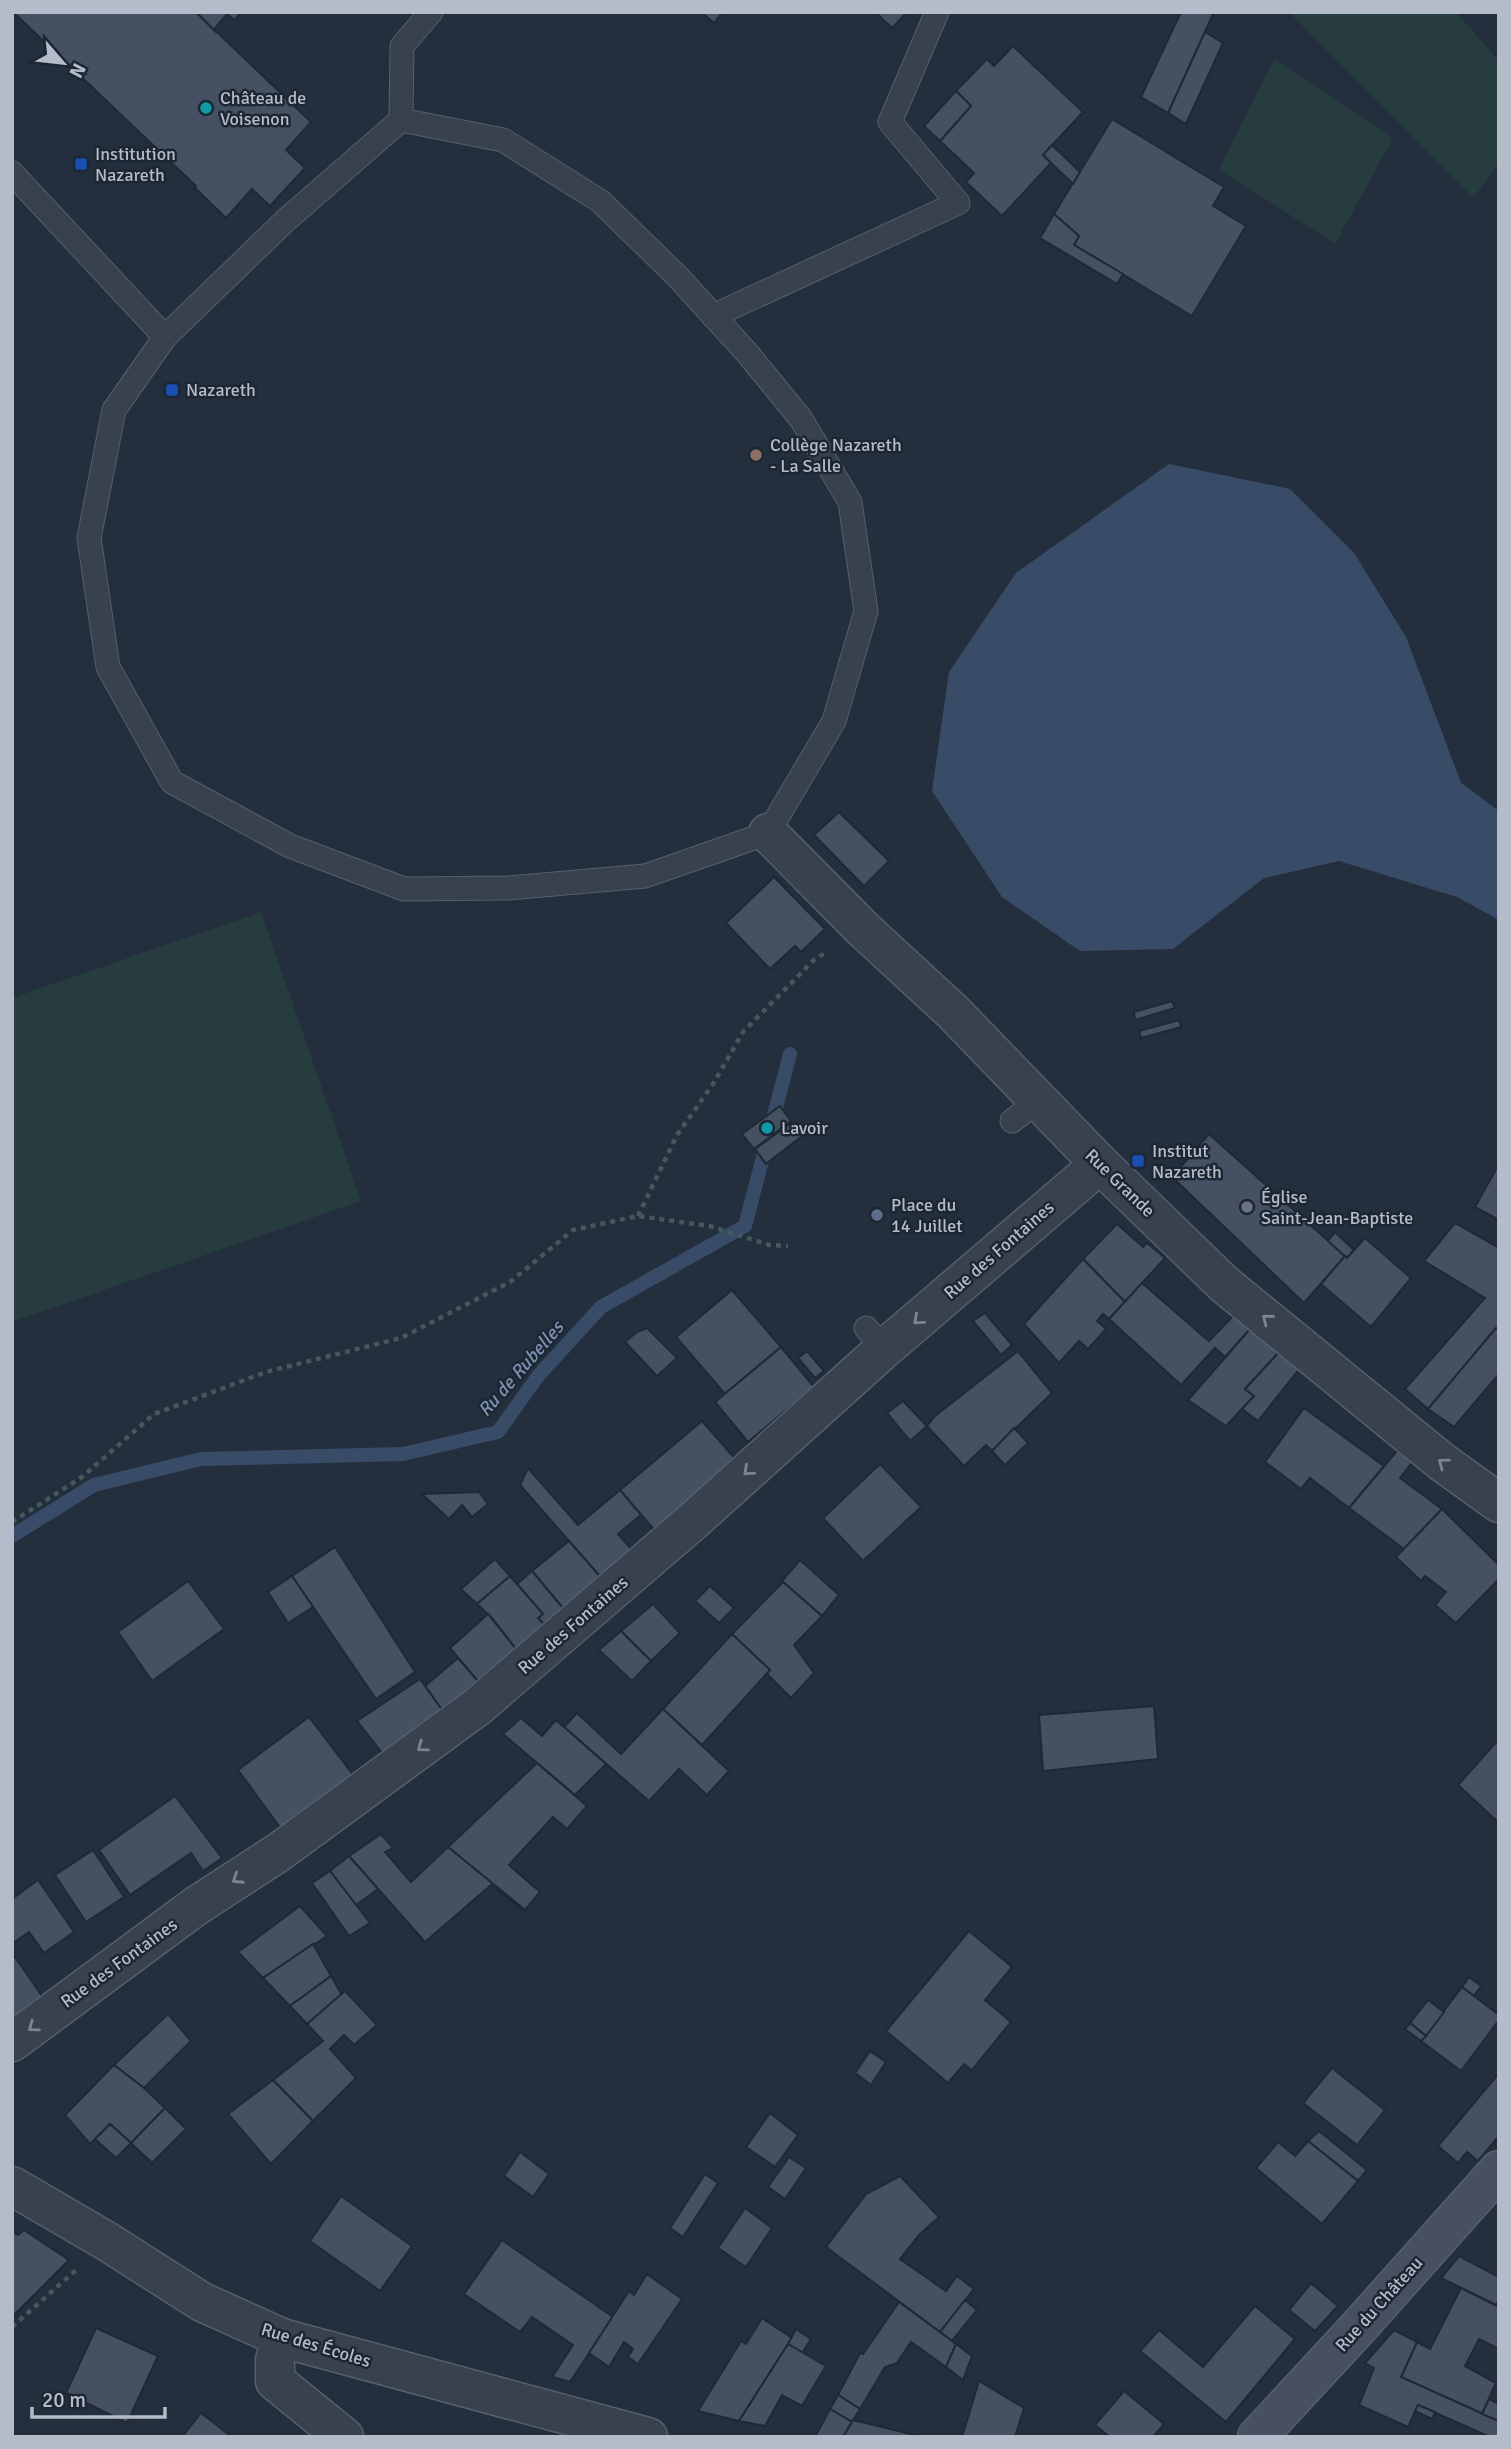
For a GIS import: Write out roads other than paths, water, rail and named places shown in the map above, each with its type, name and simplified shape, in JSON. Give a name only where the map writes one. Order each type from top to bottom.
[{"type":"main road","name":"Rue du Château","points":[[1257,2437],[1499,2170]]},
{"type":"street","name":"Rue Grande","points":[[768,833],[863,929],[953,1012],[1025,1111],[1100,1164],[1224,1284],[1442,1462],[1499,1503]]},
{"type":"street","name":"Rue des Fontaines","points":[[12,2042],[197,1906],[279,1852],[477,1707],[693,1521],[875,1339],[1100,1164]]},
{"type":"street","name":"Rue des Écoles","points":[[12,2186],[108,2242],[202,2302],[282,2338],[648,2437]]},
{"type":"street","points":[[282,2338],[275,2360],[275,2381],[344,2437]]},
{"type":"lane","points":[[401,120],[503,139],[600,201],[678,277],[801,419],[850,502],[866,611],[834,721],[768,833],[645,876],[508,888],[404,889],[290,846],[172,782],[108,667],[89,538],[114,410],[165,337],[286,220],[401,120],[402,46],[431,12]]},
{"type":"lane","points":[[713,316],[958,203],[890,121],[937,12]]},
{"type":"lane","points":[[12,173],[165,337]]},
{"type":"water","points":[[1169,464],[1290,489],[1354,553],[1406,637],[1461,783],[1499,811],[1499,920],[1457,897],[1339,861],[1264,878],[1173,949],[1080,951],[1002,897],[932,791],[949,672],[1016,573]]},
{"type":"waterway","name":"Ru de Rubelles","points":[[12,1536],[94,1485],[201,1459],[403,1454],[498,1432],[538,1376],[601,1307],[745,1226],[790,1054]]},
{"type":"place","name":"Château de Voisenon","points":[[206,108]]},
{"type":"place","name":"Institution Nazareth","points":[[81,164]]},
{"type":"place","name":"Nazareth","points":[[172,390]]},
{"type":"place","name":"Collège Nazareth - La Salle","points":[[756,455]]},
{"type":"place","name":"Lavoir","points":[[767,1128]]},
{"type":"place","name":"Institut Nazareth","points":[[1138,1161]]},
{"type":"place","name":"Église Saint-Jean-Baptiste","points":[[1247,1207]]},
{"type":"place","name":"Place du 14 Juillet","points":[[877,1215]]}]
